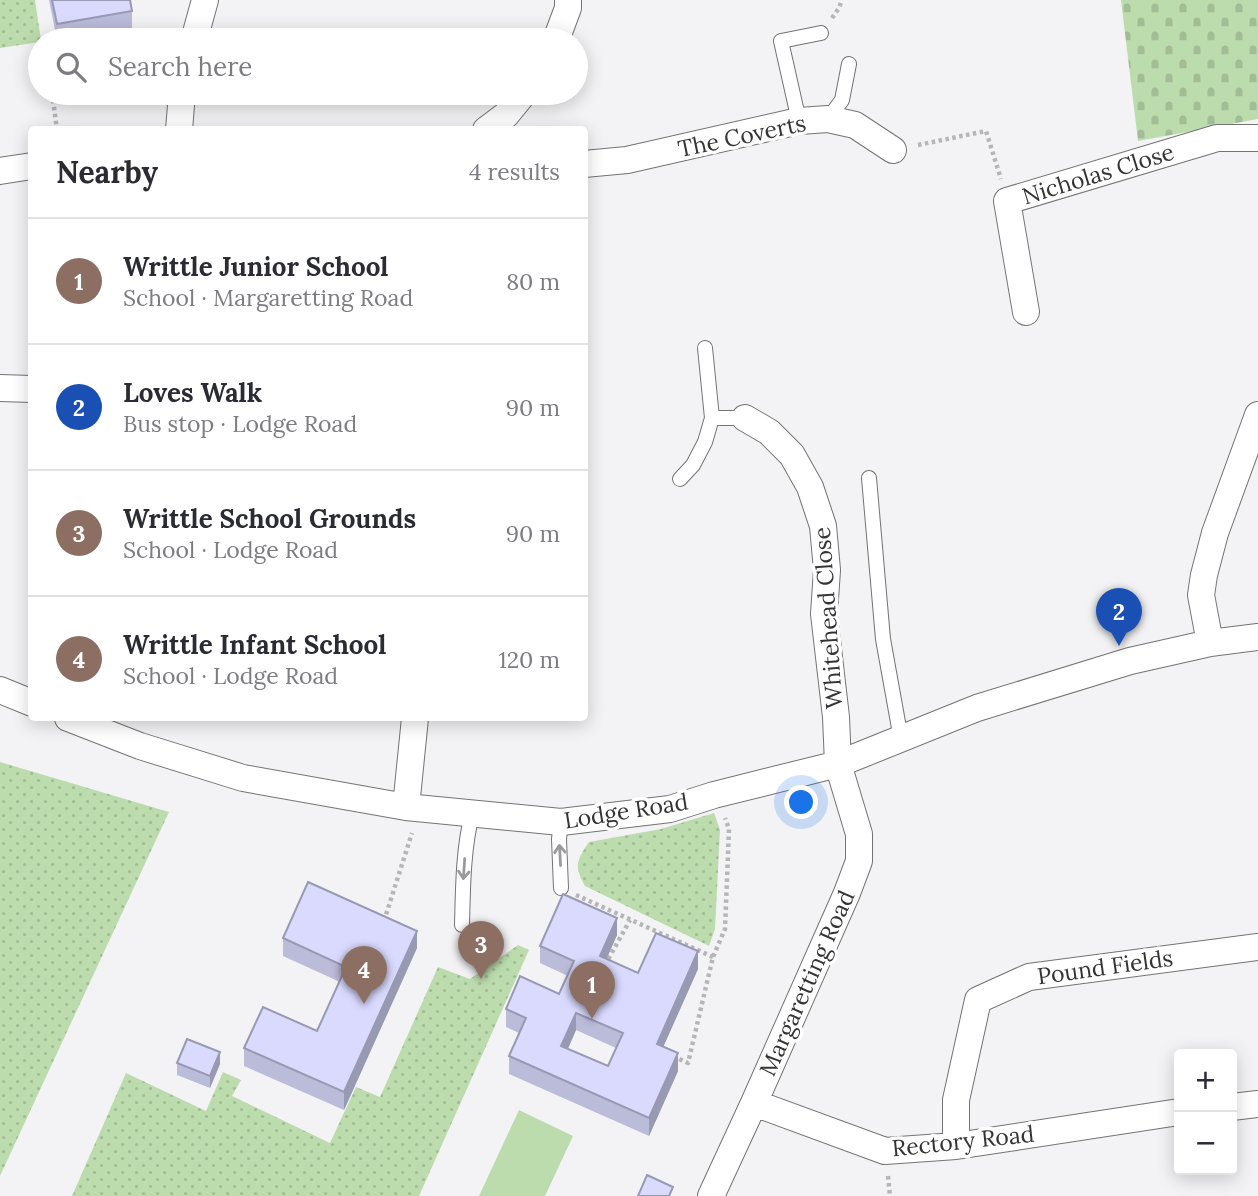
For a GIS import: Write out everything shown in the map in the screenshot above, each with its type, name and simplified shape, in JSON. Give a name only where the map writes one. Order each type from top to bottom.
[{"type":"street","points":[[197,28],[205,0]]},
{"type":"street","points":[[560,28],[568,0]]},
{"type":"street","points":[[178,126],[181,105]]},
{"type":"street","points":[[504,125],[516,105]]},
{"type":"street","name":"The Coverts","points":[[588,164],[627,160],[799,121],[828,120],[855,125],[893,150]]},
{"type":"street","name":"Nicholas Close","points":[[1026,312],[1007,201],[1217,138],[1258,138]]},
{"type":"street","points":[[0,171],[28,167]]},
{"type":"street","points":[[0,388],[28,389]]},
{"type":"street","points":[[1210,643],[1201,595],[1203,575],[1215,533],[1258,415]]},
{"type":"street","name":"Whitehead Close","points":[[744,418],[769,432],[792,456],[810,487],[823,526],[827,570],[824,614],[836,717],[838,764]]},
{"type":"street","name":"Lodge Road","points":[[76,721],[140,746],[243,778],[412,807],[561,822],[670,809],[714,795],[838,764],[977,708],[1130,661],[1210,643],[1258,637]]},
{"type":"street","points":[[0,690],[28,701]]},
{"type":"street","points":[[412,807],[415,721]]},
{"type":"street","name":"Margaretting Road","points":[[711,1196],[848,893],[859,862],[859,834],[838,764]]},
{"type":"street","name":"Pound Fields","points":[[956,1146],[956,1100],[978,1000],[1029,976],[1258,947]]},
{"type":"street","name":"Rectory Road","points":[[754,1103],[885,1151],[956,1146],[1174,1113]]},
{"type":"street","points":[[1237,1106],[1258,1104]]},
{"type":"lane","points":[[799,121],[781,41],[821,33]]},
{"type":"lane","points":[[828,120],[842,100],[849,64]]},
{"type":"lane","points":[[680,479],[693,465],[705,442],[712,418],[705,348]]},
{"type":"lane","points":[[712,418],[744,418]]},
{"type":"lane","points":[[869,478],[883,639],[901,739]]},
{"type":"lane","points":[[461,925],[463,872],[471,814]]},
{"type":"lane","points":[[561,822],[561,888]]},
{"type":"path","points":[[54,105],[56,126]]},
{"type":"path","points":[[893,150],[986,131],[1007,201]]},
{"type":"path","points":[[671,1054],[688,1063],[713,957],[725,929],[729,829],[714,795]]},
{"type":"path","points":[[381,932],[414,825],[412,807]]},
{"type":"path","points":[[561,888],[713,957]]},
{"type":"path","points":[[600,974],[630,920]]},
{"type":"green space","points":[[0,0],[35,0],[39,28],[28,28],[28,44],[0,48]]},
{"type":"green space","points":[[1121,0],[1258,0],[1258,119],[1138,141]]},
{"type":"green space","points":[[0,762],[169,812],[0,1176]]},
{"type":"green space","points":[[714,813],[720,830],[715,929],[709,946],[585,886],[578,864],[589,842],[661,829]]},
{"type":"green space","points":[[518,945],[529,950],[419,1196],[72,1196],[126,1073],[206,1111],[223,1072],[241,1080],[232,1096],[330,1143],[356,1087],[380,1097],[438,967],[470,979]]},
{"type":"green space","points":[[519,1110],[573,1136],[545,1196],[479,1196]]},
{"type":"building","points":[[52,0],[130,0],[132,11],[57,24]]},
{"type":"building","points":[[308,882],[417,931],[344,1092],[244,1048],[263,1007],[317,1031],[346,967],[283,938]]},
{"type":"building","points":[[563,894],[617,918],[600,956],[638,973],[656,933],[698,951],[657,1044],[678,1053],[649,1118],[509,1056],[526,1018],[506,1009],[520,976],[559,994],[574,961],[540,946]],"holes":[[[576,1013],[623,1033],[608,1066],[561,1046]]]},
{"type":"building","points":[[187,1039],[220,1052],[210,1076],[177,1063]]},
{"type":"building","points":[[647,1175],[673,1187],[669,1196],[638,1196]]},
{"type":"place","name":"Loves Walk","points":[[1119,646]]},
{"type":"place","name":"Writtle School Grounds","points":[[481,979]]},
{"type":"place","name":"Writtle Infant School","points":[[364,1004]]},
{"type":"place","name":"Writtle Junior School","points":[[592,1019]]}]
